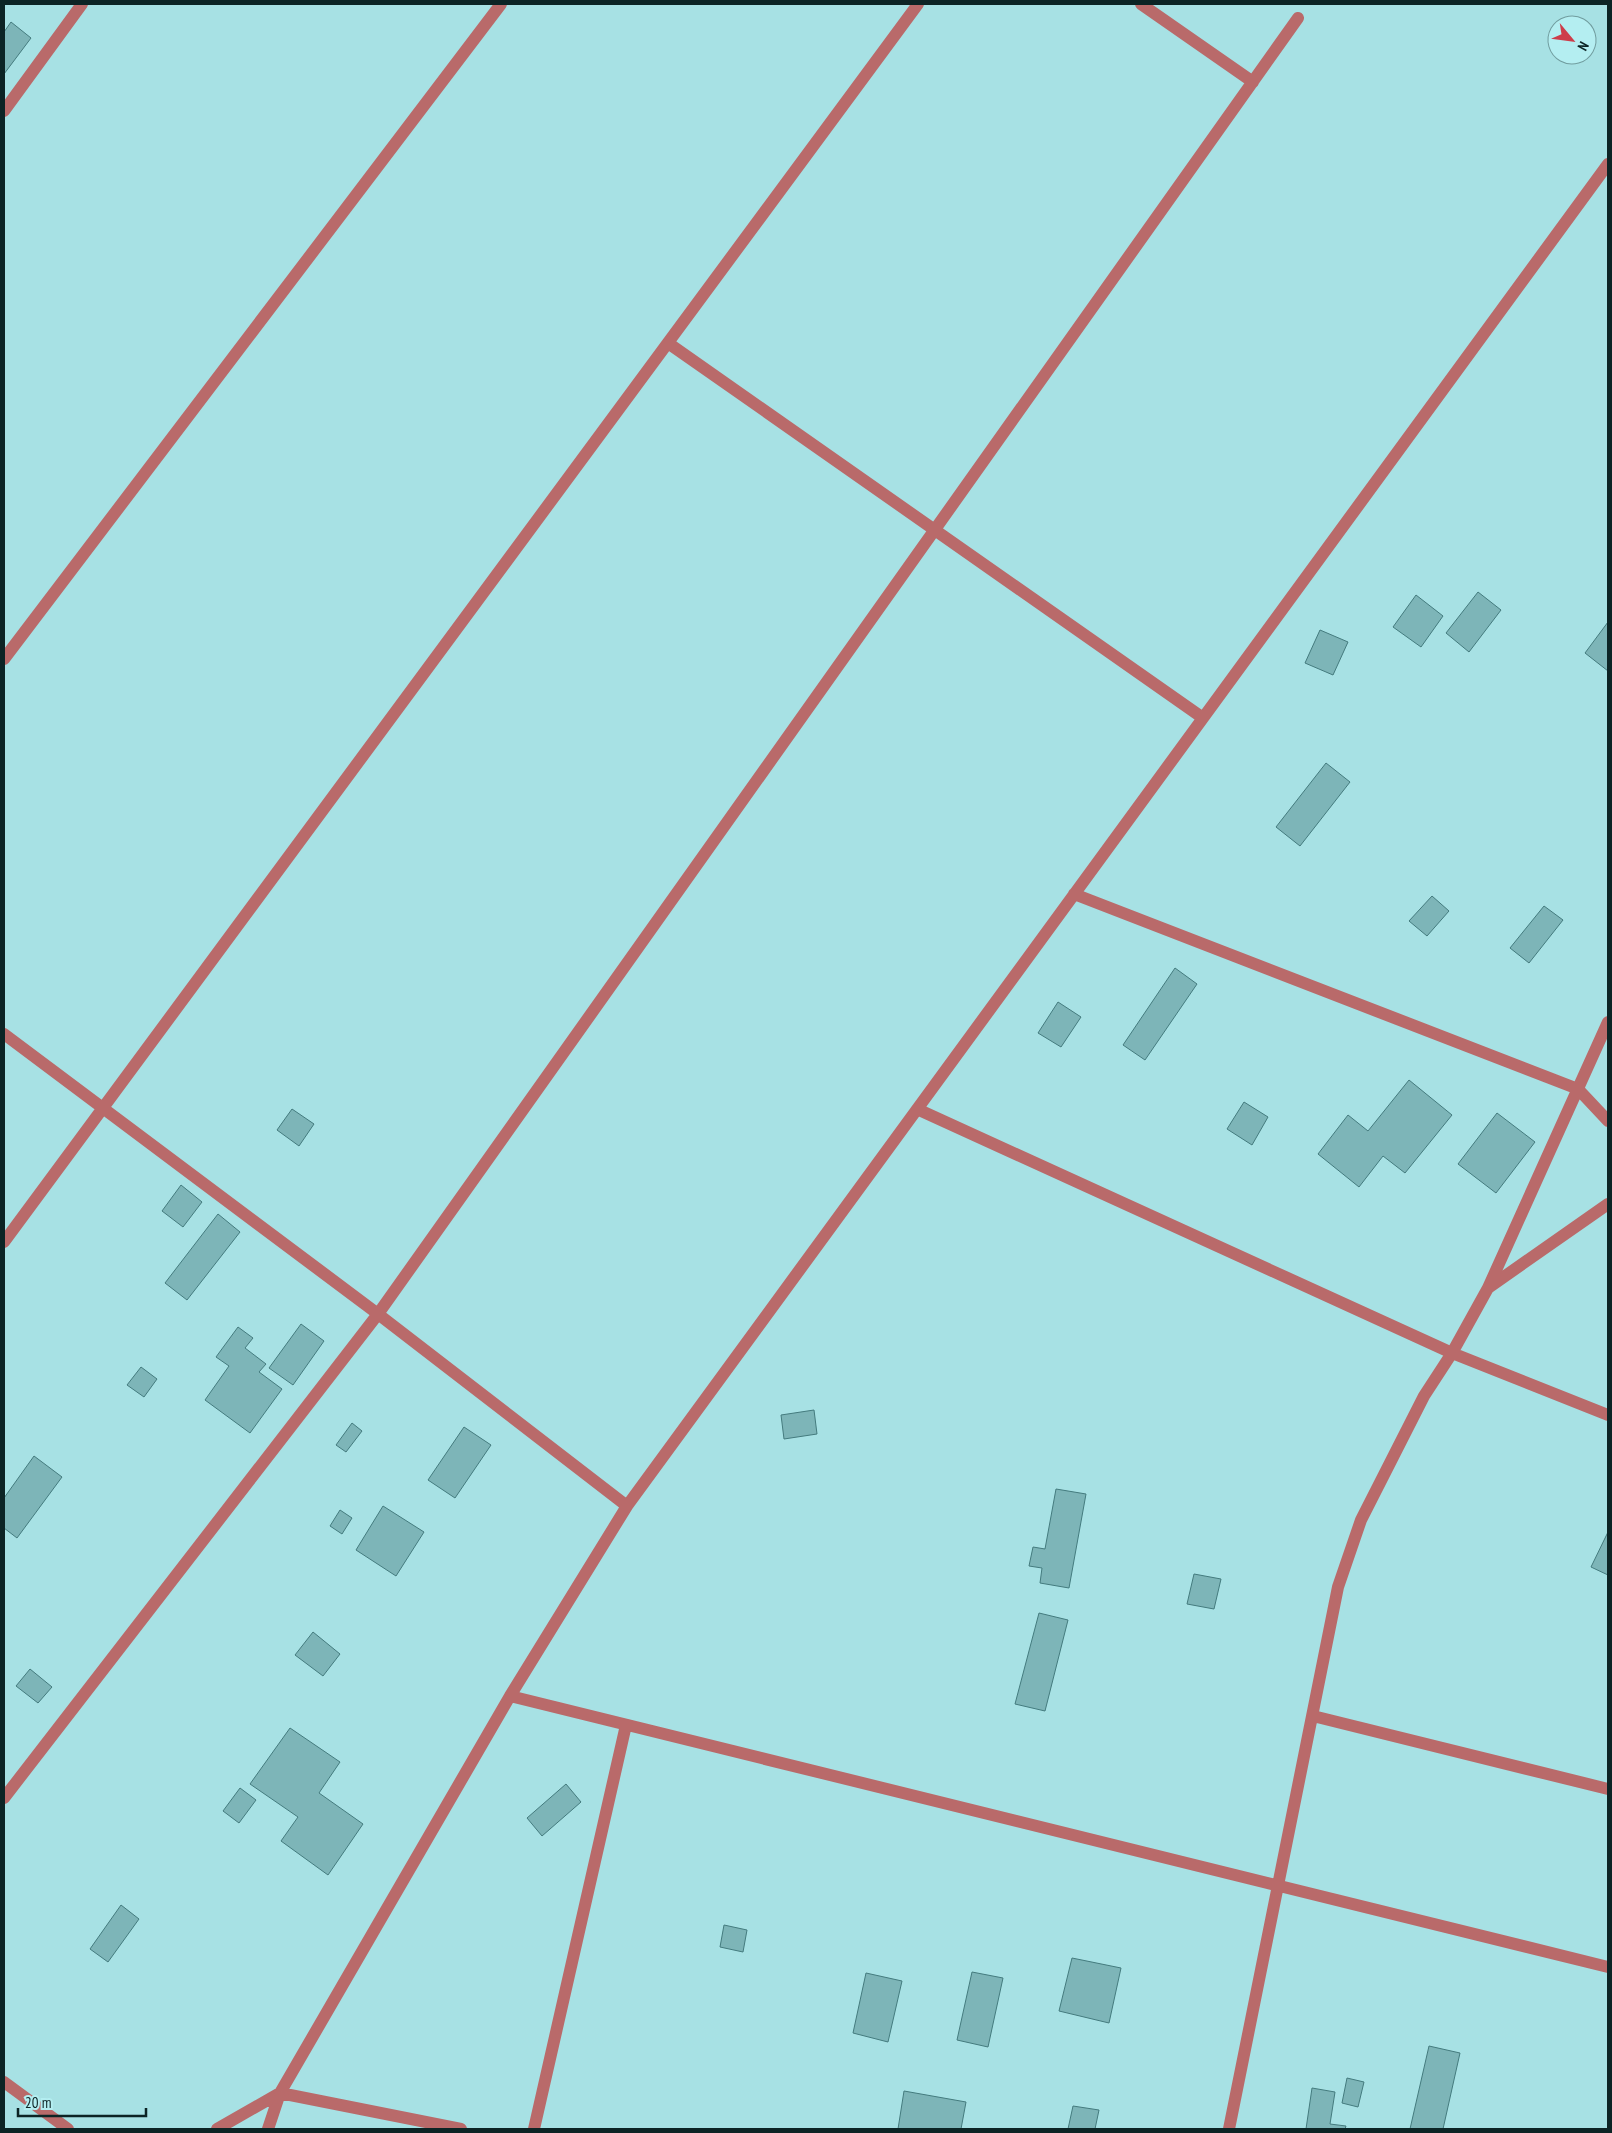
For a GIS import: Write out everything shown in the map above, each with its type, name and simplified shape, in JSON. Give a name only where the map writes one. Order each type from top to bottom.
[{"type":"street","points":[[4,111],[82,4]]},
{"type":"street","points":[[4,659],[501,4]]},
{"type":"street","points":[[4,1242],[918,4]]},
{"type":"street","points":[[1141,4],[1253,82]]},
{"type":"street","points":[[4,1798],[378,1314],[1298,18]]},
{"type":"street","points":[[268,2129],[280,2093],[510,1696],[626,1506],[1608,164]]},
{"type":"street","points":[[668,343],[1203,718]]},
{"type":"street","points":[[1074,894],[1578,1089],[1608,1122]]},
{"type":"street","points":[[1229,2129],[1338,1587],[1361,1520],[1424,1396],[1452,1353],[1488,1288],[1608,1022]]},
{"type":"street","points":[[4,1034],[378,1314],[626,1506]]},
{"type":"street","points":[[917,1109],[1452,1353],[1608,1415]]},
{"type":"street","points":[[1488,1288],[1608,1204]]},
{"type":"street","points":[[510,1696],[1608,1967]]},
{"type":"street","points":[[1313,1716],[1608,1789]]},
{"type":"street","points":[[534,2129],[626,1725]]},
{"type":"street","points":[[4,2082],[68,2129]]},
{"type":"street","points":[[218,2129],[280,2093],[461,2129]]},
{"type":"building","points":[[11,22],[31,38],[4,74],[4,32]]},
{"type":"building","points":[[1478,592],[1501,610],[1469,652],[1446,633]]},
{"type":"building","points":[[1416,595],[1443,616],[1421,647],[1393,627]]},
{"type":"building","points":[[1608,622],[1608,671],[1585,653]]},
{"type":"building","points":[[1320,630],[1348,642],[1333,675],[1305,663]]},
{"type":"building","points":[[1326,763],[1350,782],[1300,846],[1276,827]]},
{"type":"building","points":[[1432,896],[1449,911],[1427,936],[1409,921]]},
{"type":"building","points":[[1544,906],[1563,920],[1529,963],[1510,948]]},
{"type":"building","points":[[1175,968],[1197,984],[1145,1060],[1123,1045]]},
{"type":"building","points":[[1058,1002],[1081,1017],[1061,1047],[1038,1033]]},
{"type":"building","points":[[1409,1080],[1452,1115],[1405,1173],[1383,1156],[1359,1187],[1318,1154],[1348,1115],[1368,1131]]},
{"type":"building","points":[[1244,1102],[1268,1117],[1252,1145],[1227,1129]]},
{"type":"building","points":[[292,1109],[314,1124],[299,1146],[277,1130]]},
{"type":"building","points":[[1497,1113],[1535,1142],[1496,1193],[1458,1164]]},
{"type":"building","points":[[181,1185],[202,1202],[183,1227],[162,1211]]},
{"type":"building","points":[[218,1214],[240,1232],[187,1300],[165,1283]]},
{"type":"building","points":[[301,1324],[324,1341],[293,1385],[269,1368]]},
{"type":"building","points":[[238,1327],[253,1338],[245,1348],[266,1364],[259,1372],[282,1389],[250,1433],[205,1400],[229,1366],[216,1357]]},
{"type":"building","points":[[141,1367],[157,1379],[144,1397],[127,1385]]},
{"type":"building","points":[[814,1410],[817,1434],[784,1439],[781,1415]]},
{"type":"building","points":[[352,1423],[362,1431],[346,1452],[336,1445]]},
{"type":"building","points":[[464,1427],[491,1445],[455,1498],[428,1480]]},
{"type":"building","points":[[34,1456],[62,1477],[17,1538],[4,1528],[4,1498]]},
{"type":"building","points":[[1056,1489],[1086,1494],[1069,1588],[1040,1583],[1042,1568],[1029,1566],[1033,1547],[1045,1549]]},
{"type":"building","points":[[383,1506],[424,1532],[396,1576],[356,1550]]},
{"type":"building","points":[[340,1510],[352,1518],[342,1534],[330,1526]]},
{"type":"building","points":[[1608,1532],[1608,1575],[1591,1567]]},
{"type":"building","points":[[1194,1574],[1221,1579],[1214,1609],[1187,1604]]},
{"type":"building","points":[[1039,1613],[1068,1620],[1045,1711],[1015,1704]]},
{"type":"building","points":[[313,1632],[340,1654],[323,1676],[295,1655]]},
{"type":"building","points":[[30,1669],[52,1687],[38,1703],[16,1686]]},
{"type":"building","points":[[290,1728],[340,1762],[319,1793],[363,1824],[328,1875],[281,1841],[298,1817],[250,1784]]},
{"type":"building","points":[[566,1784],[581,1802],[542,1836],[527,1818]]},
{"type":"building","points":[[240,1788],[256,1800],[239,1823],[223,1811]]},
{"type":"building","points":[[121,1905],[139,1919],[108,1962],[90,1949]]},
{"type":"building","points":[[724,1925],[747,1930],[743,1952],[720,1947]]},
{"type":"building","points":[[1072,1958],[1121,1968],[1109,2023],[1059,2011]]},
{"type":"building","points":[[972,1972],[1003,1978],[988,2047],[957,2040]]},
{"type":"building","points":[[866,1973],[902,1981],[888,2042],[853,2033]]},
{"type":"building","points":[[1429,2046],[1460,2053],[1443,2129],[1410,2129]]},
{"type":"building","points":[[1347,2078],[1364,2082],[1358,2107],[1342,2103]]},
{"type":"building","points":[[1312,2088],[1335,2092],[1330,2124],[1346,2126],[1345,2129],[1306,2129]]},
{"type":"building","points":[[904,2091],[966,2102],[961,2129],[898,2129]]},
{"type":"building","points":[[1073,2106],[1099,2110],[1095,2129],[1068,2129]]}]
